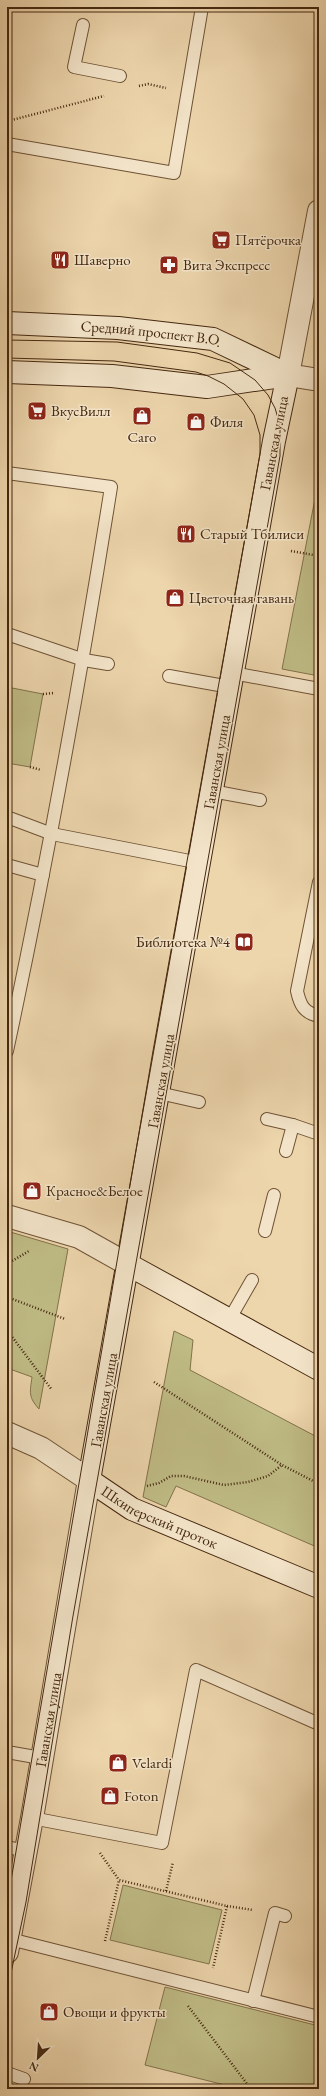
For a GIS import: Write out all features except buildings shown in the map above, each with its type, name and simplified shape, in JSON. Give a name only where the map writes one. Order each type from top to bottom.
[{"type":"main road","name":"Гаванская улица","points":[[8,1945],[16,1849],[32,1818],[89,1480],[129,1265],[274,440],[288,375],[319,211]]},
{"type":"main road","name":"Средний проспект В.О.","points":[[7,323],[118,328],[213,339],[288,375],[319,380]]},
{"type":"main road","name":"Средний проспект В.О.","points":[[7,372],[112,376],[206,386],[288,375]]},
{"type":"main road","points":[[7,1216],[78,1236],[319,1369]]},
{"type":"main road","name":"Шкиперский проток","points":[[7,1433],[41,1448],[132,1509],[319,1587]]},
{"type":"lane","points":[[7,144],[174,173],[202,7]]},
{"type":"lane","points":[[83,25],[74,67],[120,76]]},
{"type":"lane","points":[[7,473],[111,487],[84,660],[52,834],[7,1051]]},
{"type":"lane","points":[[7,634],[84,660],[108,664]]},
{"type":"lane","points":[[169,676],[232,680],[319,689]]},
{"type":"lane","points":[[212,791],[260,800]]},
{"type":"lane","points":[[7,817],[52,834],[200,862]]},
{"type":"lane","points":[[7,865],[43,875]]},
{"type":"lane","points":[[319,882],[316,911],[297,991],[300,1006],[312,1015],[319,1016]]},
{"type":"lane","points":[[159,1093],[199,1102]]},
{"type":"lane","points":[[267,1118],[319,1134]]},
{"type":"lane","points":[[286,1151],[293,1125]]},
{"type":"lane","points":[[265,1231],[274,1195]]},
{"type":"lane","points":[[229,1320],[252,1280]]},
{"type":"lane","points":[[32,1818],[162,1843],[196,1670],[319,1724]]},
{"type":"lane","points":[[7,1752],[41,1758]]},
{"type":"lane","points":[[253,2001],[275,1914],[285,1916]]},
{"type":"lane","points":[[8,1945],[167,1979],[319,2018]]},
{"type":"lane","points":[[7,2073],[24,2079]]},
{"type":"path","points":[[133,88],[148,84],[188,93]]},
{"type":"path","points":[[7,122],[111,94]]},
{"type":"path","points":[[291,552],[319,556]]},
{"type":"path","points":[[7,1297],[65,1319]]},
{"type":"path","points":[[7,1330],[52,1390]]},
{"type":"path","points":[[154,1382],[282,1465],[319,1484]]},
{"type":"path","points":[[140,1488],[159,1483],[171,1476],[184,1476],[224,1485],[248,1482],[268,1476],[282,1465]]},
{"type":"path","points":[[109,1944],[104,1943],[120,1880],[228,1906],[212,1970]]},
{"type":"path","points":[[167,1979],[251,2089]]},
{"type":"shaded area","points":[[319,478],[319,676],[282,669]]},
{"type":"shaded area","points":[[7,687],[43,694],[30,767],[7,763]]},
{"type":"shaded area","points":[[7,1231],[68,1249],[39,1409],[31,1398],[32,1377],[7,1368]]},
{"type":"shaded area","points":[[174,1331],[193,1340],[190,1370],[319,1438],[319,1548],[176,1486],[166,1507],[143,1497]]},
{"type":"shaded area","points":[[123,1885],[222,1910],[209,1964],[110,1940]]},
{"type":"shaded area","points":[[165,1987],[319,2026],[319,2089],[241,2089],[145,2065]]},
{"type":"tram line","points":[[7,340],[117,342],[197,353],[230,363],[255,380],[268,395],[275,408],[280,425],[280,456],[73,1616],[26,1902],[7,1992]]},
{"type":"tram line","points":[[7,358],[114,361],[196,372],[224,384],[243,399],[254,415],[260,435],[260,454],[153,1051],[7,1904]]},
{"type":"place","name":"Пятёрочка","points":[[221,240]]},
{"type":"place","name":"Шаверно","points":[[60,260]]},
{"type":"place","name":"Вита Экспресс","points":[[169,265]]},
{"type":"place","name":"ВкусВилл","points":[[37,411]]},
{"type":"place","name":"Caro","points":[[142,416]]},
{"type":"place","name":"Филя","points":[[196,422]]},
{"type":"place","name":"Старый Тбилиси","points":[[186,534]]},
{"type":"place","name":"Цветочная гавань","points":[[175,598]]},
{"type":"place","name":"Библиотека №4","points":[[244,942]]},
{"type":"place","name":"Красное&Белое","points":[[32,1191]]},
{"type":"place","name":"Velardi","points":[[118,1763]]},
{"type":"place","name":"Foton","points":[[110,1796]]},
{"type":"place","name":"Овощи и фрукты","points":[[49,2012]]}]
